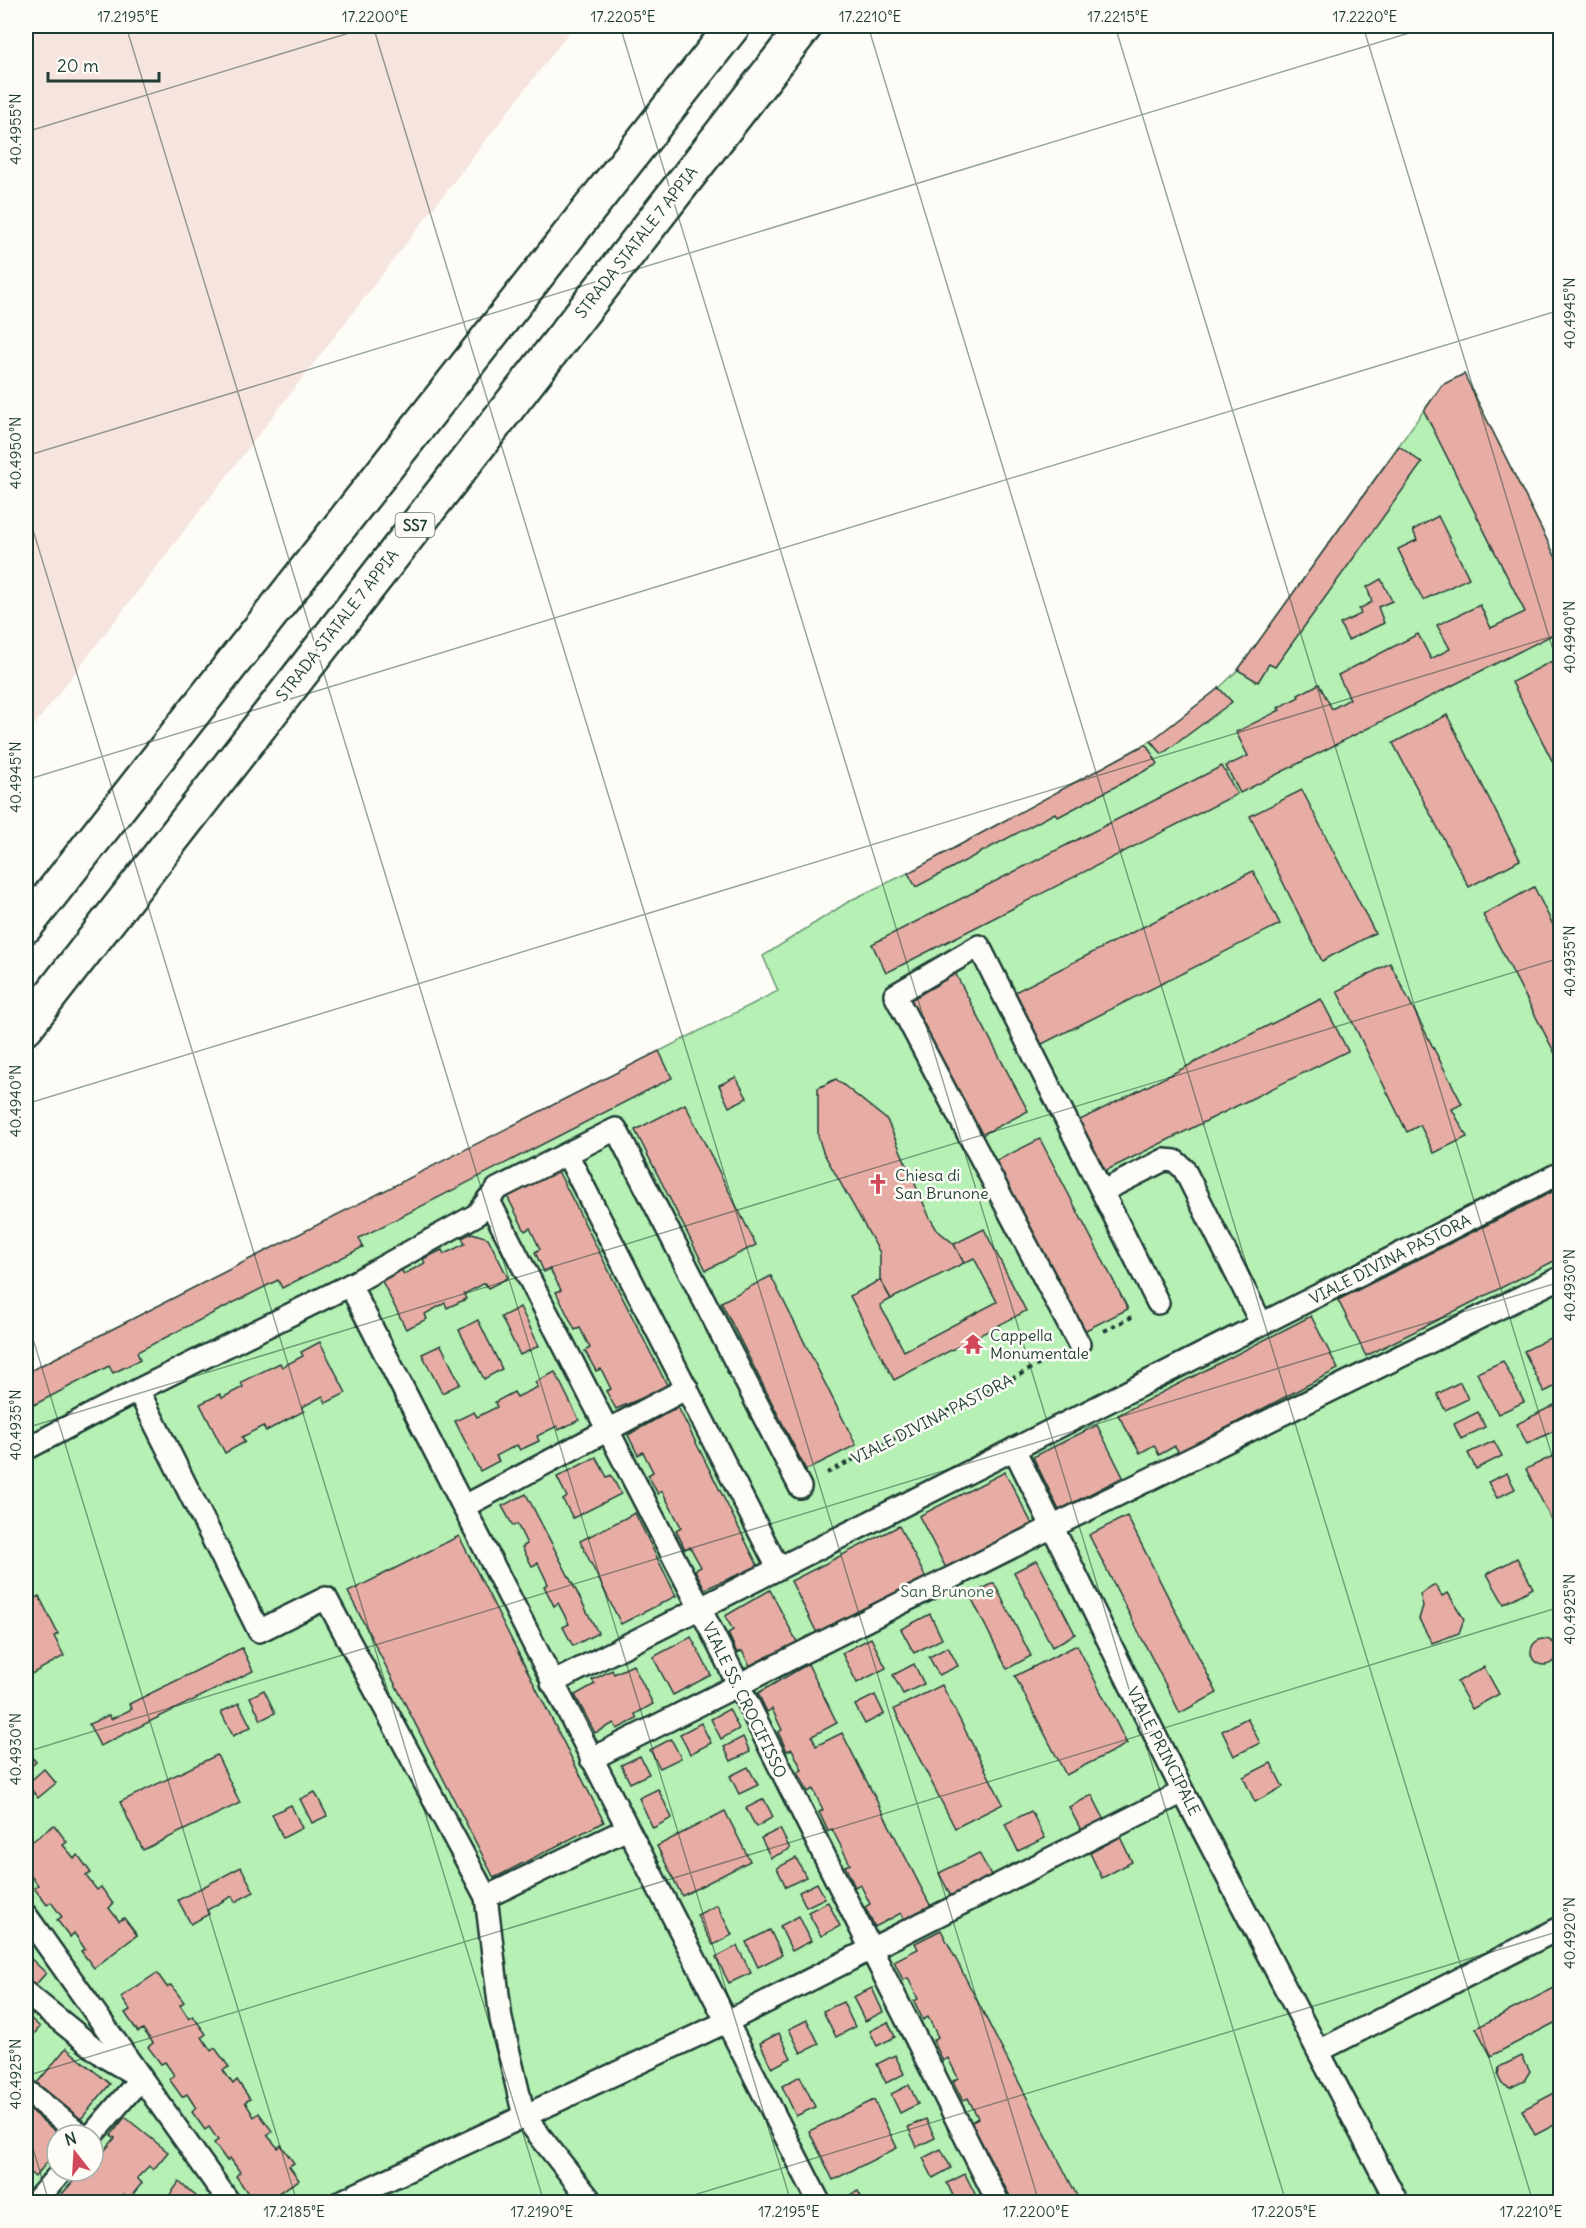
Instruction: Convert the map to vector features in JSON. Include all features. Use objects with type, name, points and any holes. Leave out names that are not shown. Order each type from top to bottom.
[{"type":"highway","points":[[26,926],[733,26]]},
{"type":"highway","name":"STRADA STATALE 7 APPIA","points":[[26,1027],[806,26]]},
{"type":"lane","points":[[1079,1344],[895,995],[979,946],[1158,1303]]},
{"type":"lane","points":[[26,1449],[138,1390],[350,1285],[476,1215],[497,1189],[616,1129],[800,1487]]},
{"type":"lane","points":[[567,1154],[778,1568]]},
{"type":"lane","points":[[1102,1191],[1164,1160],[1175,1161],[1184,1169],[1261,1323]]},
{"type":"lane","name":"VIALE DIVINA PASTORA","points":[[552,1683],[1560,1173]]},
{"type":"lane","name":"VIALE SS. CROCIFISSO","points":[[488,1199],[700,1608],[869,1950],[998,2202]]},
{"type":"lane","points":[[591,1759],[1052,1527],[1560,1278]]},
{"type":"lane","points":[[350,1285],[819,2202]]},
{"type":"lane","points":[[463,1507],[687,1388]]},
{"type":"lane","points":[[138,1390],[259,1631],[326,1598],[486,1898],[501,2019],[524,2116],[592,2202]]},
{"type":"lane","name":"VIALE PRINCIPALE","points":[[1014,1449],[1184,1792],[1397,2202]]},
{"type":"lane","points":[[340,2202],[726,2022],[1184,1792]]},
{"type":"lane","points":[[486,1898],[627,1829]]},
{"type":"lane","points":[[26,1915],[229,2202]]},
{"type":"lane","points":[[1319,2051],[1560,1928]]},
{"type":"lane","points":[[26,1993],[105,2056],[141,2078]]},
{"type":"lane","points":[[102,2123],[141,2078]]},
{"type":"lane","points":[[26,2090],[66,2123]]},
{"type":"lane","points":[[37,2196],[50,2183]]},
{"type":"path","name":"VIALE DIVINA PASTORA","points":[[800,1487],[1158,1303]]},
{"type":"shaded area","points":[[26,26],[574,26],[26,736]]},
{"type":"green space","name":"San Brunone","points":[[1464,374],[1560,566],[1560,2202],[26,2202],[26,1373],[778,991],[763,956],[851,900],[908,873],[1151,741],[1219,688],[1238,670],[1442,385]]},
{"type":"building","points":[[1464,374],[1560,566],[1560,631],[1240,793],[1226,766],[1248,756],[1236,732],[1280,710],[1278,708],[1319,684],[1332,709],[1350,699],[1338,675],[1418,634],[1431,659],[1450,649],[1437,625],[1480,605],[1491,628],[1525,612],[1424,411],[1442,385]]},
{"type":"building","points":[[1399,446],[1422,463],[1275,667],[1269,664],[1258,682],[1238,670]]},
{"type":"building","points":[[1438,516],[1469,578],[1423,600],[1398,549],[1417,540],[1413,530]]},
{"type":"building","points":[[1381,579],[1392,601],[1378,607],[1384,623],[1348,640],[1340,624],[1361,614],[1359,609],[1372,602],[1367,587]]},
{"type":"building","points":[[1560,657],[1560,776],[1512,682]]},
{"type":"building","points":[[1219,688],[1232,702],[1162,754],[1151,741]]},
{"type":"building","points":[[1447,715],[1520,860],[1469,887],[1393,743]]},
{"type":"building","points":[[1146,744],[1158,764],[1058,817],[1055,813],[916,887],[908,873]]},
{"type":"building","points":[[1222,766],[1237,794],[886,973],[872,944]]},
{"type":"building","points":[[1302,790],[1375,933],[1322,961],[1250,816]]},
{"type":"building","points":[[1253,871],[1280,924],[1038,1046],[1011,994]]},
{"type":"building","points":[[1534,887],[1560,939],[1560,1063],[1483,915]]},
{"type":"building","points":[[1390,963],[1462,1104],[1452,1109],[1467,1137],[1434,1153],[1420,1125],[1407,1132],[1337,991]]},
{"type":"building","points":[[952,967],[1028,1111],[974,1139],[898,996]]},
{"type":"building","points":[[1321,999],[1348,1051],[1103,1172],[1078,1121]]},
{"type":"building","points":[[659,1051],[672,1078],[359,1238],[363,1247],[282,1288],[278,1280],[137,1352],[140,1360],[113,1373],[109,1366],[26,1409],[26,1373]]},
{"type":"building","points":[[736,1077],[747,1098],[729,1107],[719,1085]]},
{"type":"building","name":"Chiesa di San Brunone","points":[[836,1079],[887,1120],[929,1216],[937,1230],[954,1244],[964,1263],[891,1299],[880,1280],[880,1253],[823,1152],[818,1136],[818,1088]]},
{"type":"building","points":[[685,1104],[756,1245],[706,1270],[635,1130]]},
{"type":"building","points":[[1040,1139],[1128,1309],[1078,1334],[990,1164]]},
{"type":"building","points":[[557,1169],[668,1387],[616,1409],[606,1391],[611,1389],[601,1369],[596,1371],[585,1351],[590,1348],[580,1328],[575,1330],[556,1292],[561,1290],[550,1269],[544,1272],[535,1252],[540,1249],[530,1228],[525,1231],[506,1194]]},
{"type":"building","points":[[1560,1188],[1560,1258],[1366,1356],[1338,1300]]},
{"type":"building","points":[[984,1229],[1026,1311],[894,1380],[850,1296],[880,1280],[891,1299],[880,1305],[904,1351],[997,1302],[974,1258],[964,1263],[954,1244]]},
{"type":"building","points":[[472,1233],[488,1238],[508,1278],[488,1288],[485,1283],[464,1294],[466,1299],[447,1308],[445,1303],[425,1314],[427,1319],[406,1329],[381,1279],[401,1269],[404,1274],[425,1263],[423,1259],[442,1250],[444,1254],[465,1244],[462,1238]]},
{"type":"building","points":[[771,1276],[856,1445],[806,1470],[721,1302]]},
{"type":"building","points":[[520,1307],[539,1346],[520,1355],[501,1317]]},
{"type":"building","points":[[1311,1316],[1338,1369],[1179,1453],[1175,1446],[1159,1455],[1154,1445],[1140,1453],[1118,1415]]},
{"type":"building","points":[[478,1320],[502,1369],[484,1379],[459,1330]]},
{"type":"building","points":[[1550,1338],[1560,1360],[1560,1384],[1544,1392],[1524,1351]]},
{"type":"building","points":[[320,1342],[346,1393],[326,1403],[323,1396],[302,1407],[304,1411],[266,1431],[263,1426],[242,1437],[245,1442],[225,1453],[200,1404],[220,1394],[222,1398],[243,1387],[241,1382],[280,1363],[282,1367],[303,1356],[301,1352]]},
{"type":"building","points":[[441,1345],[460,1384],[442,1393],[422,1354]]},
{"type":"building","points":[[1503,1361],[1524,1402],[1498,1414],[1477,1373]]},
{"type":"building","points":[[555,1372],[579,1420],[559,1430],[557,1426],[537,1436],[539,1441],[520,1450],[517,1445],[496,1456],[499,1461],[480,1471],[455,1421],[474,1412],[477,1417],[497,1407],[495,1402],[514,1392],[517,1397],[538,1387],[535,1382]]},
{"type":"building","points":[[1460,1382],[1468,1399],[1445,1410],[1437,1394]]},
{"type":"building","points":[[1560,1402],[1560,1428],[1527,1444],[1517,1424]]},
{"type":"building","points":[[678,1407],[758,1566],[705,1589],[695,1570],[701,1567],[690,1547],[685,1549],[676,1530],[681,1527],[662,1491],[658,1494],[648,1475],[653,1472],[643,1452],[638,1455],[628,1435]]},
{"type":"building","points":[[1478,1412],[1485,1427],[1461,1439],[1454,1424]]},
{"type":"building","points":[[1097,1425],[1123,1477],[1059,1510],[1033,1457]]},
{"type":"building","points":[[1494,1441],[1502,1456],[1476,1469],[1468,1453]]},
{"type":"building","points":[[1553,1456],[1560,1472],[1560,1527],[1556,1529],[1526,1469]]},
{"type":"building","points":[[596,1457],[607,1477],[611,1475],[621,1494],[573,1518],[563,1500],[567,1497],[557,1477]]},
{"type":"building","points":[[1005,1472],[1032,1524],[946,1568],[919,1516]]},
{"type":"building","points":[[1507,1473],[1515,1489],[1497,1498],[1488,1482]]},
{"type":"building","points":[[526,1494],[598,1633],[573,1646],[563,1627],[569,1624],[558,1603],[554,1606],[544,1586],[548,1584],[538,1563],[532,1566],[522,1547],[527,1544],[517,1524],[513,1526],[502,1506]]},
{"type":"building","points":[[635,1513],[676,1596],[621,1624],[580,1541]]},
{"type":"building","points":[[1127,1516],[1217,1693],[1180,1713],[1089,1535]]},
{"type":"building","points":[[899,1526],[926,1578],[817,1633],[791,1581]]},
{"type":"building","points":[[459,1536],[604,1822],[494,1878],[348,1592]]},
{"type":"building","points":[[1517,1558],[1533,1588],[1504,1604],[1487,1574]]},
{"type":"building","points":[[1037,1560],[1075,1634],[1052,1647],[1014,1572]]},
{"type":"building","points":[[26,1581],[35,1598],[39,1596],[58,1634],[54,1636],[64,1656],[26,1677]]},
{"type":"building","points":[[994,1583],[1031,1656],[1007,1669],[970,1595]]},
{"type":"building","points":[[1435,1585],[1442,1596],[1448,1593],[1464,1619],[1459,1633],[1432,1643],[1419,1619],[1423,1606],[1420,1594]]},
{"type":"building","points":[[770,1590],[798,1644],[750,1666],[742,1651],[737,1653],[728,1633],[733,1630],[725,1616]]},
{"type":"building","points":[[930,1614],[942,1639],[914,1653],[901,1629]]},
{"type":"building","points":[[691,1637],[711,1675],[673,1695],[653,1657]]},
{"type":"building","points":[[871,1638],[886,1668],[857,1683],[842,1653]]},
{"type":"building","points":[[1544,1639],[1553,1643],[1557,1652],[1553,1661],[1544,1665],[1535,1661],[1531,1652],[1535,1643]]},
{"type":"building","points":[[1077,1645],[1127,1744],[1066,1775],[1015,1676]]},
{"type":"building","points":[[948,1647],[958,1666],[939,1675],[929,1657]]},
{"type":"building","points":[[242,1648],[253,1671],[100,1746],[89,1724],[109,1715],[111,1719],[132,1709],[129,1704]]},
{"type":"building","points":[[808,1664],[837,1723],[812,1736],[816,1746],[842,1733],[932,1909],[906,1923],[901,1913],[875,1927],[865,1907],[870,1904],[860,1884],[855,1887],[845,1866],[850,1864],[832,1829],[828,1831],[819,1812],[823,1810],[813,1789],[808,1792],[798,1772],[802,1770],[792,1749],[787,1751],[778,1732],[782,1730],[772,1709],[767,1712],[758,1693]]},
{"type":"building","points":[[914,1664],[924,1684],[903,1694],[893,1675]]},
{"type":"building","points":[[633,1665],[653,1704],[635,1714],[637,1719],[617,1729],[614,1723],[595,1733],[575,1695],[595,1684],[592,1680],[612,1670],[614,1674]]},
{"type":"building","points":[[1484,1667],[1499,1694],[1472,1709],[1457,1682]]},
{"type":"building","points":[[942,1685],[1003,1804],[955,1828],[894,1709]]},
{"type":"building","points":[[264,1690],[275,1713],[261,1720],[250,1697]]},
{"type":"building","points":[[875,1695],[884,1714],[865,1724],[855,1705]]},
{"type":"building","points":[[239,1703],[251,1727],[233,1736],[221,1712]]},
{"type":"building","points":[[729,1709],[739,1729],[721,1739],[711,1719]]},
{"type":"building","points":[[1247,1718],[1260,1743],[1234,1756],[1222,1731]]},
{"type":"building","points":[[701,1723],[711,1743],[690,1754],[680,1734]]},
{"type":"building","points":[[743,1737],[750,1752],[731,1761],[724,1747]]},
{"type":"building","points":[[671,1739],[681,1758],[660,1768],[650,1750]]},
{"type":"building","points":[[26,1750],[36,1762],[26,1771]]},
{"type":"building","points":[[217,1755],[240,1803],[143,1850],[120,1802]]},
{"type":"building","points":[[640,1756],[649,1774],[630,1783],[621,1765]]},
{"type":"building","points":[[1271,1763],[1283,1787],[1255,1802],[1243,1777]]},
{"type":"building","points":[[748,1767],[758,1785],[739,1794],[730,1776]]},
{"type":"building","points":[[44,1769],[56,1783],[38,1798],[27,1784]]},
{"type":"building","points":[[658,1789],[672,1818],[653,1828],[639,1798]]},
{"type":"building","points":[[315,1792],[327,1816],[312,1823],[300,1799]]},
{"type":"building","points":[[1092,1795],[1104,1819],[1081,1830],[1069,1807]]},
{"type":"building","points":[[764,1799],[773,1817],[756,1827],[746,1808]]},
{"type":"building","points":[[291,1805],[302,1828],[283,1838],[272,1814]]},
{"type":"building","points":[[725,1811],[750,1861],[682,1896],[657,1846]]},
{"type":"building","points":[[1031,1811],[1045,1838],[1018,1851],[1005,1824]]},
{"type":"building","points":[[54,1825],[67,1842],[63,1845],[74,1858],[78,1855],[91,1873],[86,1876],[97,1890],[101,1887],[113,1904],[109,1908],[119,1921],[124,1918],[137,1935],[94,1968],[81,1951],[85,1949],[74,1933],[70,1937],[57,1920],[62,1917],[51,1902],[47,1905],[34,1888],[38,1885],[28,1872],[26,1873],[26,1846]]},
{"type":"building","points":[[780,1829],[790,1849],[771,1858],[761,1838]]},
{"type":"building","points":[[1120,1837],[1132,1862],[1102,1878],[1090,1853]]},
{"type":"building","points":[[979,1853],[992,1877],[952,1898],[939,1873]]},
{"type":"building","points":[[796,1858],[806,1877],[786,1887],[777,1868]]},
{"type":"building","points":[[241,1867],[254,1892],[235,1902],[232,1896],[207,1910],[209,1914],[191,1924],[178,1900]]},
{"type":"building","points":[[817,1883],[825,1898],[806,1907],[799,1892]]},
{"type":"building","points":[[828,1902],[840,1926],[821,1936],[808,1912]]},
{"type":"building","points":[[717,1905],[732,1935],[713,1945],[697,1915]]},
{"type":"building","points":[[799,1916],[811,1941],[792,1951],[780,1926]]},
{"type":"building","points":[[770,1930],[782,1955],[758,1967],[746,1942]]},
{"type":"building","points":[[941,1930],[1080,2202],[1013,2202],[971,2122],[978,2118],[968,2098],[963,2101],[953,2081],[958,2078],[948,2058],[943,2061],[933,2040],[938,2037],[928,2017],[923,2020],[914,2001],[918,1999],[908,1978],[903,1980],[894,1961],[918,1949],[915,1943]]},
{"type":"building","points":[[737,1946],[751,1973],[729,1983],[716,1957]]},
{"type":"building","points":[[26,1954],[46,1973],[32,1989],[26,1983]]},
{"type":"building","points":[[157,1973],[167,1987],[171,1985],[184,2002],[180,2005],[189,2019],[193,2016],[206,2034],[202,2037],[211,2051],[215,2048],[229,2067],[223,2070],[233,2084],[237,2080],[250,2099],[245,2102],[254,2117],[259,2113],[272,2131],[267,2135],[278,2148],[281,2145],[294,2163],[289,2166],[299,2180],[264,2202],[253,2192],[249,2195],[236,2176],[240,2172],[230,2158],[227,2161],[214,2143],[218,2140],[209,2127],[205,2130],[192,2112],[196,2108],[187,2094],[182,2097],[169,2079],[174,2075],[165,2062],[161,2064],[148,2047],[153,2043],[143,2029],[138,2032],[125,2013],[130,2010],[121,1997]]},
{"type":"building","points":[[1560,1985],[1560,2020],[1491,2056],[1476,2028]]},
{"type":"building","points":[[872,1988],[883,2012],[865,2021],[853,1997]]},
{"type":"building","points":[[843,2002],[855,2027],[836,2037],[823,2011]]},
{"type":"building","points":[[26,2014],[40,2027],[26,2044]]},
{"type":"building","points":[[807,2020],[819,2044],[801,2053],[789,2029]]},
{"type":"building","points":[[888,2022],[895,2037],[877,2046],[870,2031]]},
{"type":"building","points":[[779,2033],[791,2058],[772,2068],[760,2043]]},
{"type":"building","points":[[66,2048],[110,2084],[81,2119],[37,2083]]},
{"type":"building","points":[[895,2055],[904,2074],[886,2083],[877,2064]]},
{"type":"building","points":[[1522,2056],[1530,2071],[1524,2081],[1510,2088],[1502,2084],[1498,2076],[1499,2067]]},
{"type":"building","points":[[800,2076],[815,2107],[796,2116],[782,2086]]},
{"type":"building","points":[[909,2085],[918,2104],[900,2113],[891,2094]]},
{"type":"building","points":[[1560,2090],[1560,2122],[1535,2135],[1522,2110]]},
{"type":"building","points":[[874,2100],[897,2148],[833,2180],[809,2131]]},
{"type":"building","points":[[26,2107],[45,2123],[45,2165],[35,2177],[26,2169]]},
{"type":"building","points":[[125,2117],[168,2152],[153,2170],[149,2166],[137,2178],[142,2183],[129,2199],[124,2195],[118,2202],[72,2202],[62,2194],[72,2183],[105,2183],[105,2150],[115,2138],[111,2135]]},
{"type":"building","points":[[926,2119],[935,2138],[917,2147],[908,2127]]},
{"type":"building","points":[[941,2149],[951,2168],[933,2178],[923,2158]]},
{"type":"building","points":[[965,2174],[979,2202],[956,2202],[947,2183]]},
{"type":"building","points":[[179,2182],[203,2202],[169,2202],[167,2199]]},
{"type":"building","points":[[858,2191],[864,2202],[841,2202],[840,2200]]},
{"type":"building","points":[[1560,2191],[1560,2202],[1538,2202]]},
{"type":"place","name":"Chiesa di San Brunone","points":[[878,1184]]},
{"type":"place","name":"Cappella Monumentale","points":[[973,1344]]}]
